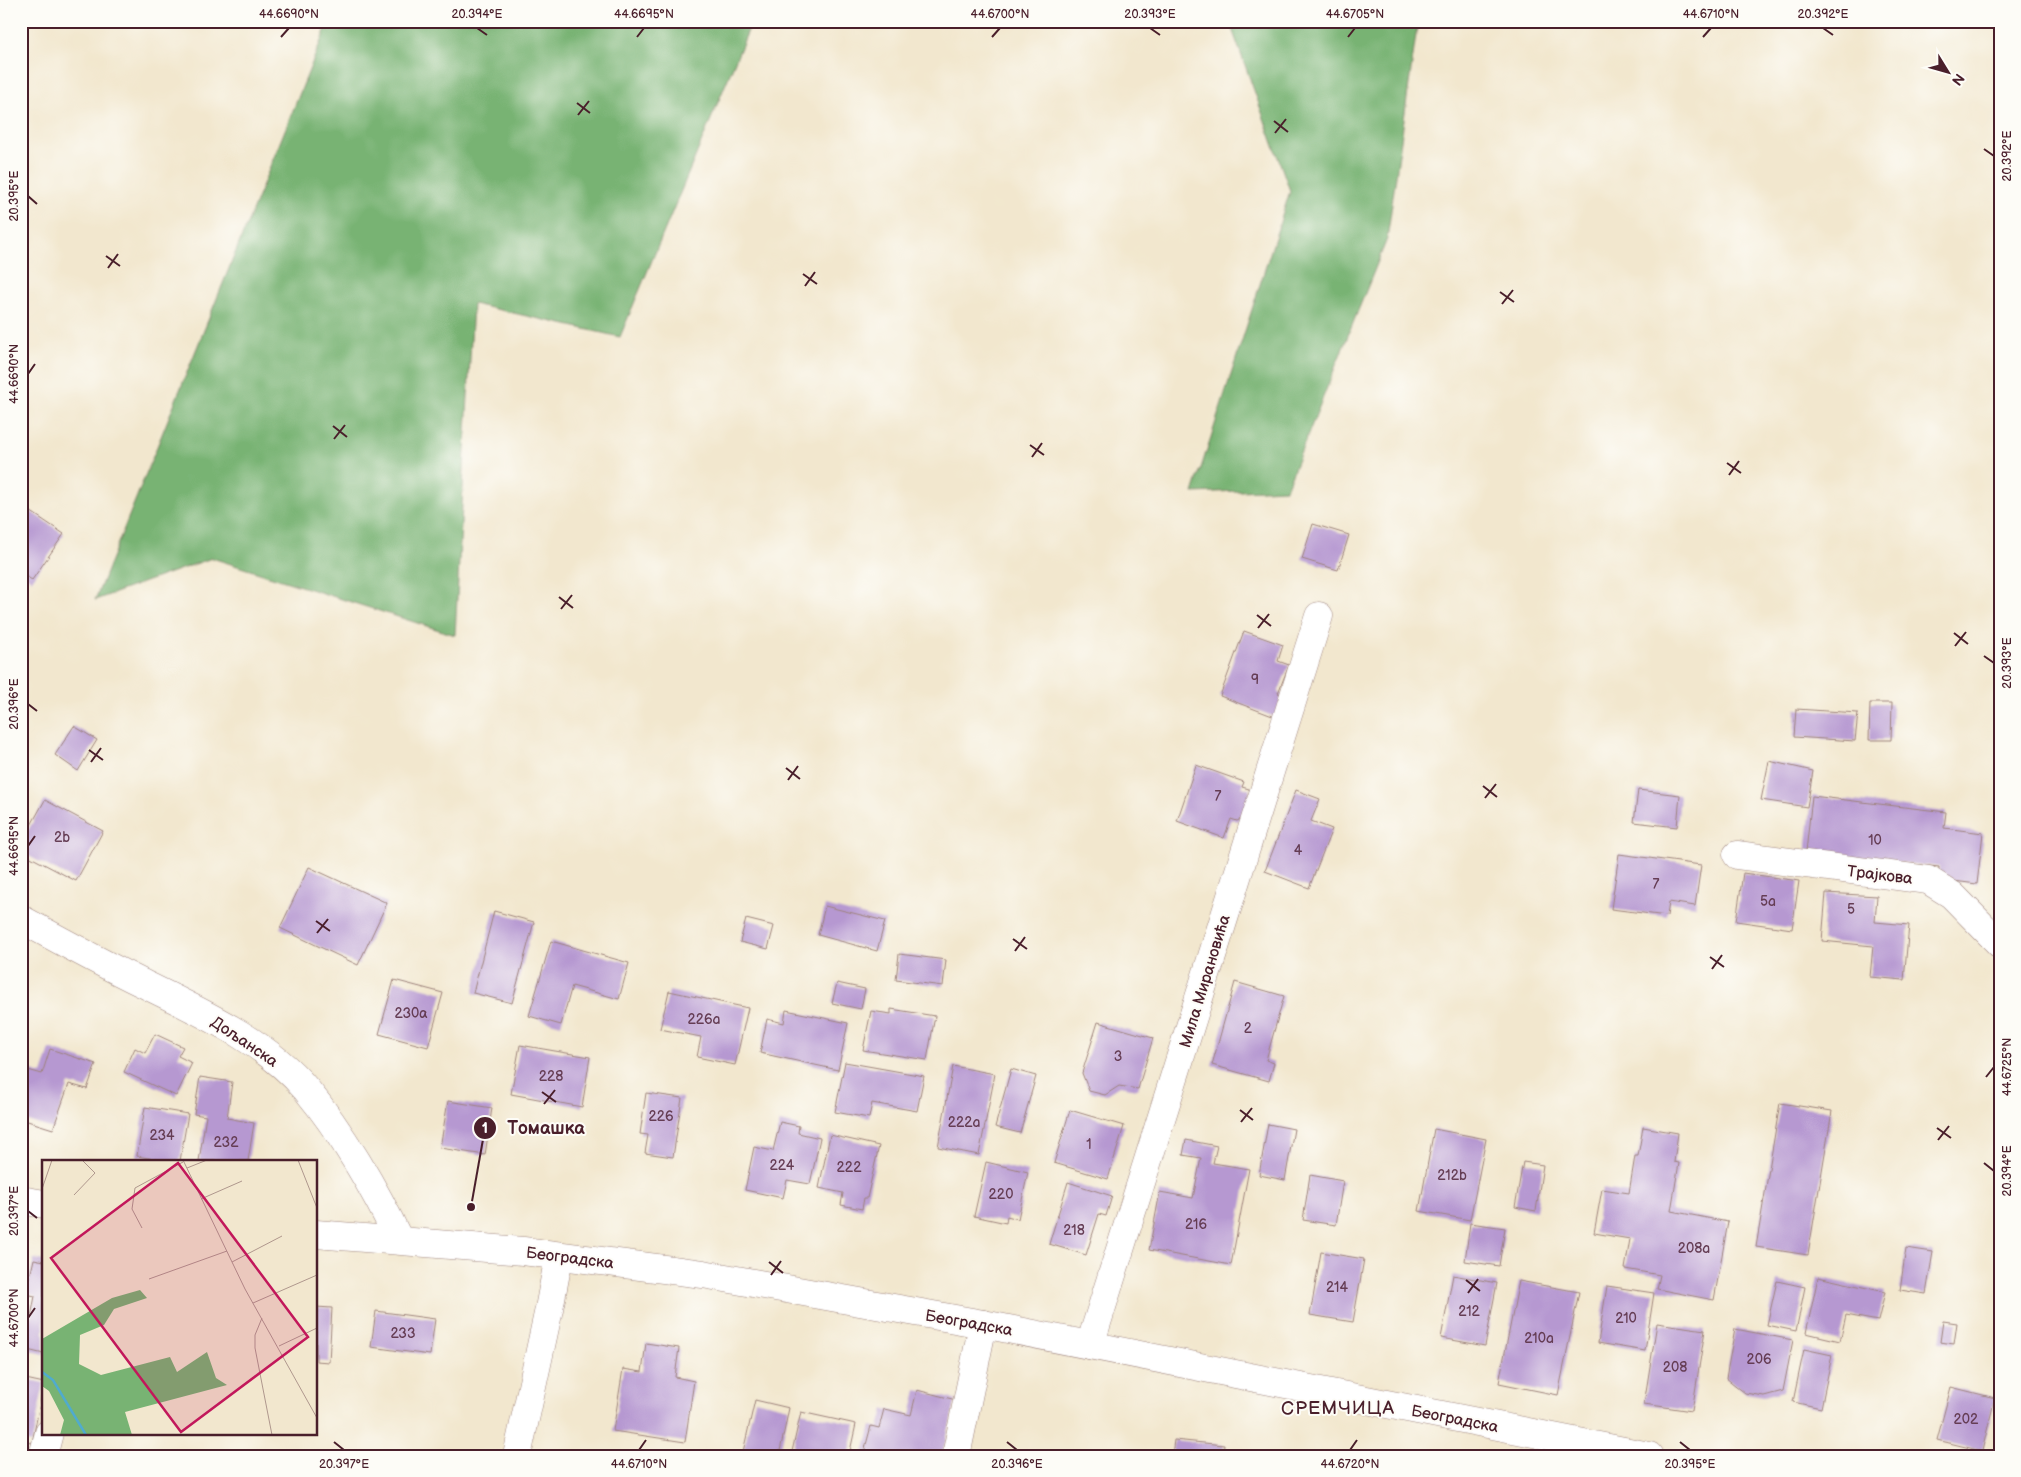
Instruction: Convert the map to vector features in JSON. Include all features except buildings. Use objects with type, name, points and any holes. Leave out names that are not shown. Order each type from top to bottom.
[{"type":"street","name":"Мила Мирановића","points":[[1090,1345],[1319,616]]},
{"type":"street","name":"Трајкова","points":[[1737,855],[1928,880],[1952,895],[2000,944]]},
{"type":"street","name":"Дољанска","points":[[21,919],[212,1018],[272,1057],[306,1088],[335,1129],[380,1201],[398,1240]]},
{"type":"street","points":[[21,1200],[42,1204]]},
{"type":"street","name":"Београдска","points":[[318,1234],[559,1256],[702,1274],[983,1324],[1616,1452],[1649,1456]]},
{"type":"street","points":[[517,1456],[559,1256]]},
{"type":"street","points":[[956,1456],[983,1324]]},
{"type":"street","points":[[43,1456],[49,1434]]},
{"type":"green space","points":[[329,21],[752,21],[620,337],[473,304],[455,635],[212,558],[95,600]]},
{"type":"green space","points":[[1232,21],[1418,21],[1387,239],[1286,489],[1193,493],[1290,191],[1231,26]]},
{"type":"place","name":"Томашка","points":[[471,1207]]},
{"type":"district","name":"СРЕМЧИЦА","points":[[1338,1407]]}]
